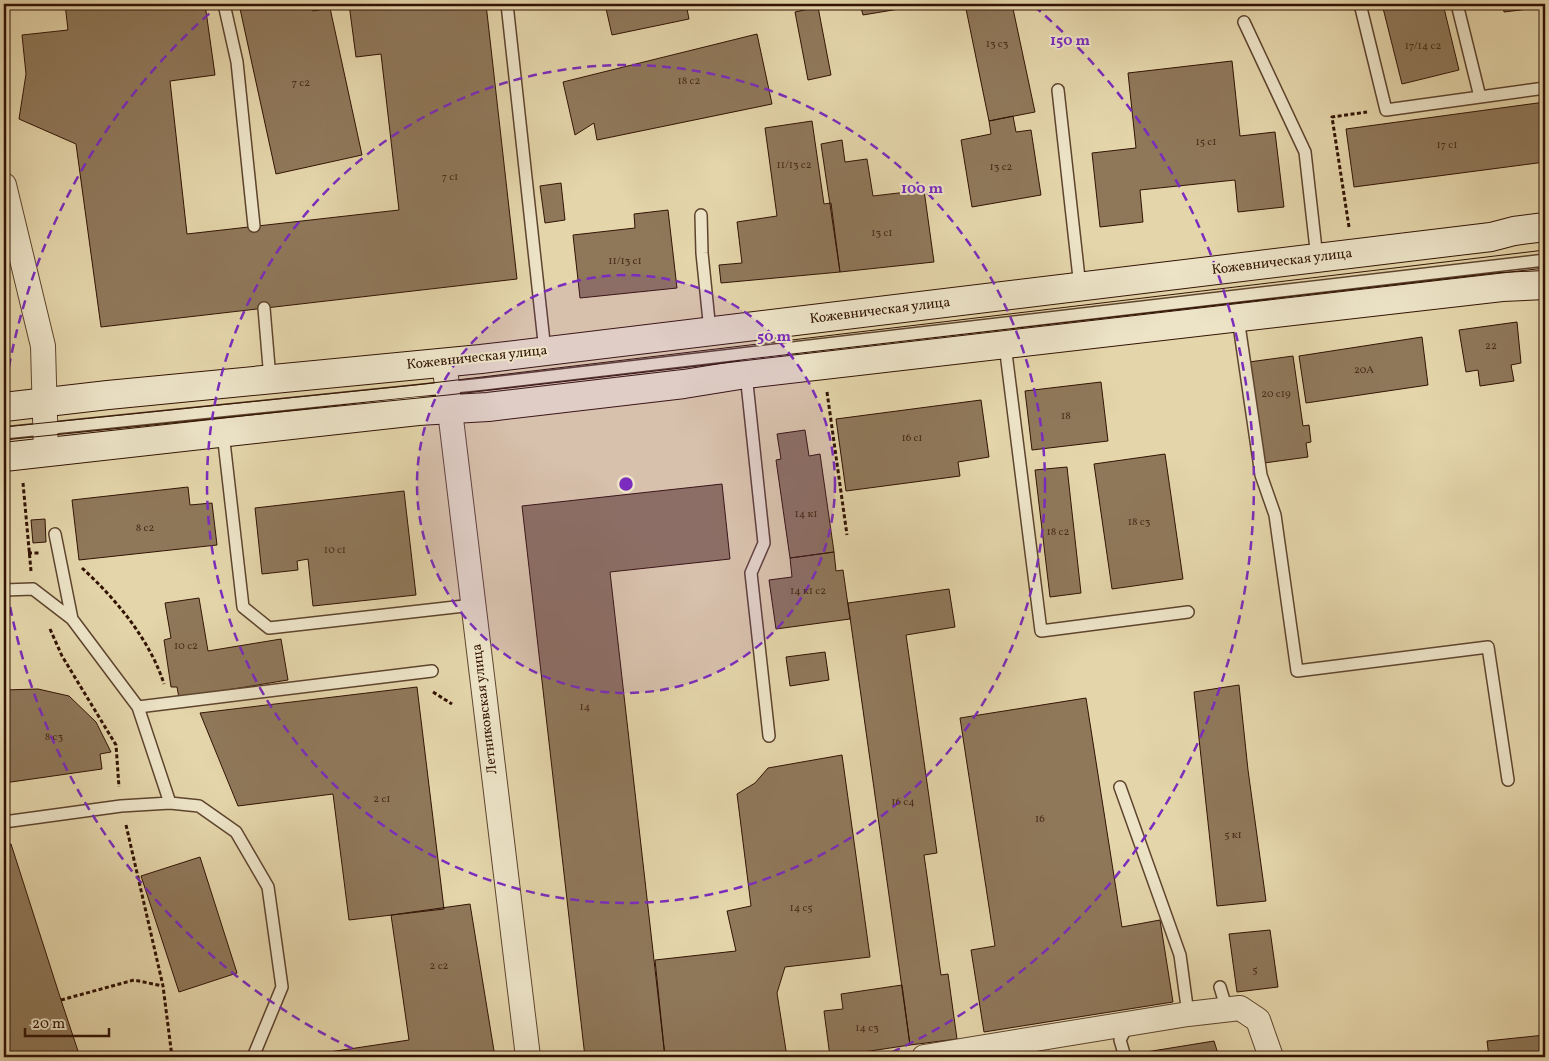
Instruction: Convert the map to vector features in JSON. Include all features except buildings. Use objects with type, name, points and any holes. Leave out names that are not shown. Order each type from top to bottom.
[{"type":"main road","name":"Кожевническая улица","points":[[4,407],[270,378],[546,351],[1491,237],[1514,231],[1545,227]]},
{"type":"main road","points":[[13,465],[46,442],[223,433],[449,398],[488,408],[684,384],[746,374],[1502,287],[1545,285]]},
{"type":"street","points":[[4,185],[11,244],[43,346],[46,442]]},
{"type":"street","name":"Летниковская улица","points":[[444,361],[528,1057]]},
{"type":"street","points":[[924,1057],[958,1055],[1188,1014],[1240,1008],[1258,1020],[1270,1057]]},
{"type":"lane","points":[[224,4],[237,62],[254,226]]},
{"type":"lane","points":[[507,4],[546,351]]},
{"type":"lane","points":[[1360,4],[1386,110],[1545,88]]},
{"type":"lane","points":[[1457,4],[1480,97]]},
{"type":"lane","points":[[1244,22],[1305,152],[1316,258]]},
{"type":"lane","points":[[1058,90],[1080,287]]},
{"type":"lane","points":[[701,215],[702,254],[710,331]]},
{"type":"lane","points":[[4,434],[46,442],[449,398],[1545,260]]},
{"type":"lane","points":[[264,308],[270,378]]},
{"type":"lane","points":[[1238,318],[1261,476],[1275,516],[1298,671],[1488,647],[1508,780]]},
{"type":"lane","points":[[1005,344],[1041,631],[1188,612]]},
{"type":"lane","points":[[746,374],[764,544],[751,573],[769,736]]},
{"type":"lane","points":[[223,433],[243,607],[269,628],[473,605]]},
{"type":"lane","points":[[55,534],[72,619]]},
{"type":"lane","points":[[4,590],[33,589],[72,619],[138,707],[170,803]]},
{"type":"lane","points":[[138,707],[432,671]]},
{"type":"lane","points":[[1120,787],[1180,955],[1188,1014]]},
{"type":"lane","points":[[4,822],[121,806],[170,803],[199,806],[236,832],[268,887],[282,987],[253,1057]]},
{"type":"lane","points":[[1220,987],[1227,1010]]},
{"type":"lane","points":[[1125,1057],[1120,1040],[1128,1025]]},
{"type":"path","points":[[1350,233],[1332,117],[1386,110]]},
{"type":"path","points":[[826,385],[847,534]]},
{"type":"path","points":[[13,465],[28,553],[59,554],[80,567],[105,589],[148,649],[159,668],[169,703]]},
{"type":"path","points":[[61,1000],[134,980],[163,986]]},
{"type":"tram line","points":[[4,427],[415,385],[1545,250]]},
{"type":"tram line","points":[[4,440],[448,395],[1545,268]]}]
